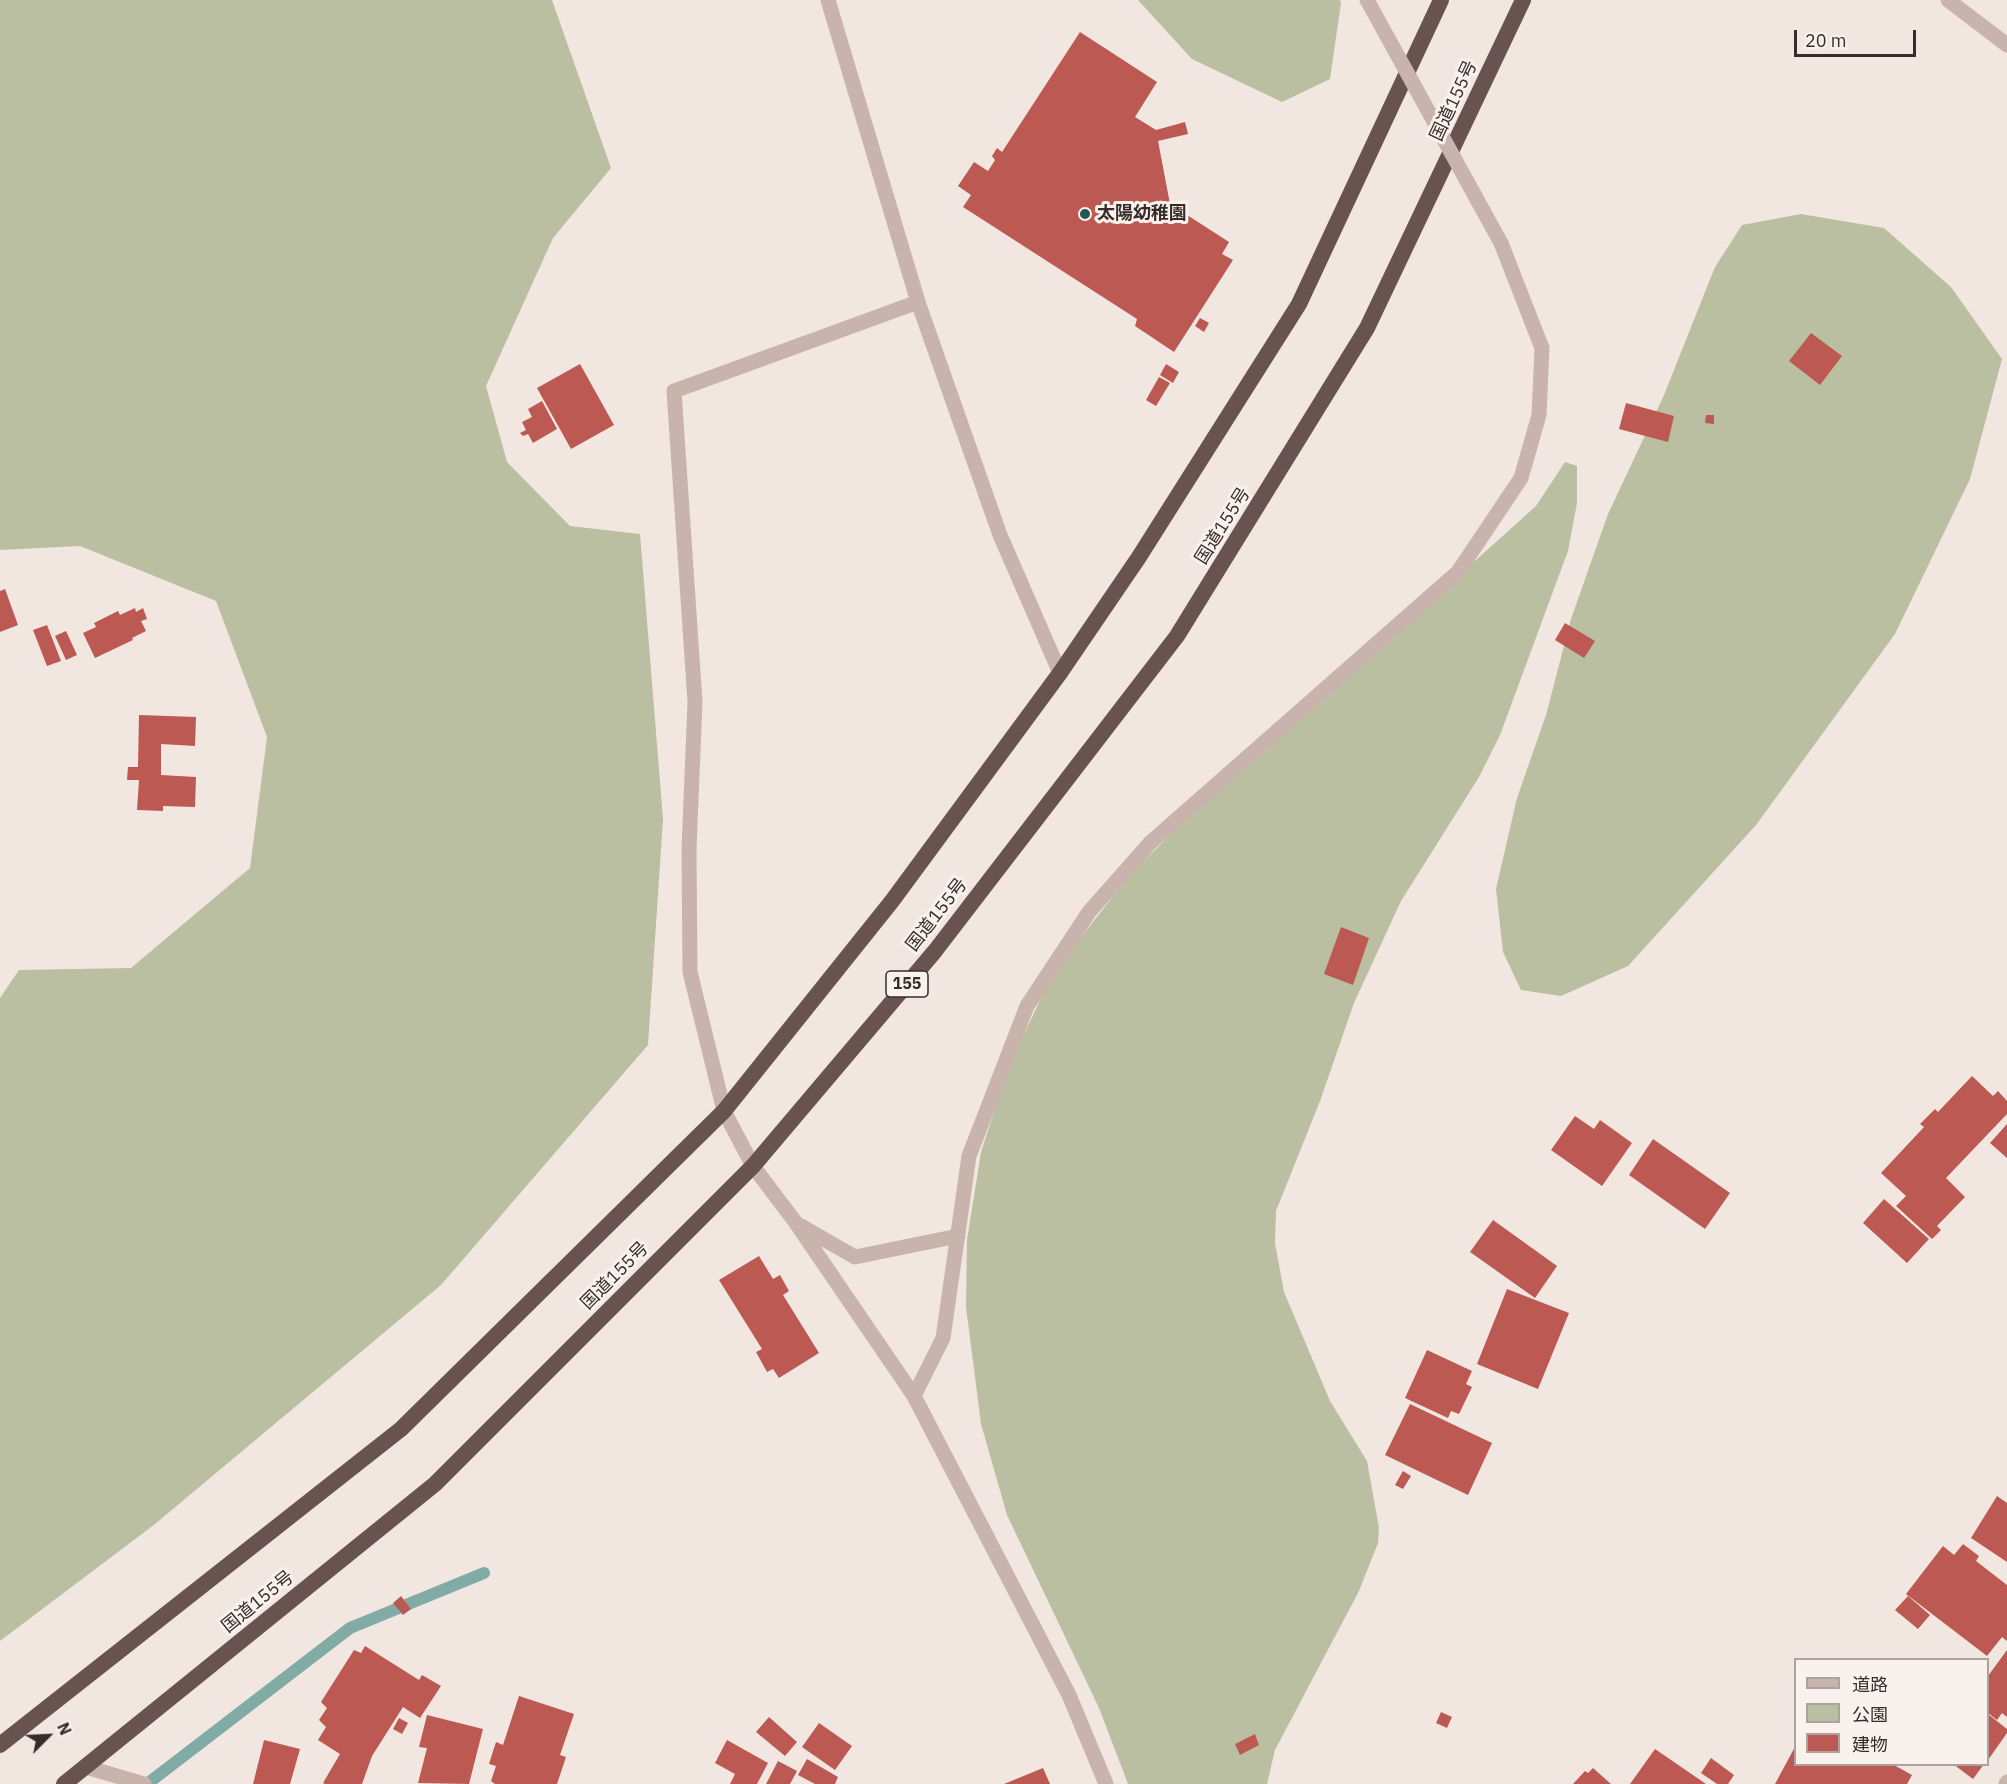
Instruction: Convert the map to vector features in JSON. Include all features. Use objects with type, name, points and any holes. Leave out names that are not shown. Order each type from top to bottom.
[{"type":"highway","points":[[0,1745],[401,1429],[723,1111],[892,901],[1060,673],[1139,556],[1299,303],[1441,0]]},
{"type":"highway","name":"国道155号","points":[[64,1784],[435,1484],[753,1166],[934,951],[1177,636],[1367,328],[1523,0]]},
{"type":"street","points":[[828,0],[918,302],[1000,535],[1060,673]]},
{"type":"street","points":[[914,1396],[944,1338],[969,1156],[1027,1006],[1089,912],[1150,843],[1458,572],[1521,478],[1539,416],[1542,348],[1501,243],[1367,0]]},
{"type":"street","points":[[1948,0],[2007,45]]},
{"type":"street","points":[[918,302],[674,391],[695,702],[690,849],[690,972],[723,1111],[753,1166],[796,1223],[914,1396],[1069,1695],[1106,1784]]},
{"type":"street","points":[[796,1223],[855,1257],[958,1236]]},
{"type":"street","points":[[86,1767],[144,1784]]},
{"type":"green space","points":[[0,0],[552,0],[611,168],[553,238],[486,386],[507,462],[570,526],[640,534],[663,819],[648,1045],[441,1285],[155,1524],[0,1641],[0,998],[19,970],[131,968],[250,868],[267,737],[216,601],[80,546],[0,550]]},
{"type":"green space","points":[[1138,0],[1340,0],[1330,79],[1282,102],[1192,59]]},
{"type":"green space","points":[[1801,214],[1884,228],[1951,287],[2002,359],[1970,479],[1895,634],[1756,825],[1628,966],[1561,996],[1521,990],[1503,952],[1496,889],[1517,798],[1546,715],[1571,619],[1608,514],[1664,395],[1715,267],[1742,225]]},
{"type":"green space","points":[[1565,462],[1577,466],[1577,503],[1568,551],[1500,735],[1479,777],[1401,901],[1354,1003],[1320,1101],[1276,1211],[1275,1243],[1284,1292],[1330,1401],[1367,1461],[1379,1528],[1378,1543],[1359,1591],[1275,1750],[1267,1784],[1128,1784],[1099,1708],[1007,1515],[981,1424],[966,1307],[967,1240],[981,1152],[1009,1066],[1042,996],[1077,942],[1130,875],[1168,837],[1536,506]]},
{"type":"building","points":[[1080,32],[1157,82],[1135,117],[1156,130],[1185,122],[1188,134],[1158,141],[1170,204],[1229,242],[1222,254],[1233,260],[1174,352],[1135,326],[1137,319],[963,207],[971,195],[958,186],[974,162],[988,171],[995,160],[992,156],[997,148],[1002,152]]},
{"type":"building","points":[[1200,318],[1209,323],[1204,332],[1195,326]]},
{"type":"building","points":[[1811,333],[1842,356],[1820,385],[1789,361]]},
{"type":"building","points":[[580,364],[614,425],[571,449],[537,388]]},
{"type":"building","points":[[1166,364],[1179,372],[1173,383],[1160,375]]},
{"type":"building","points":[[1159,377],[1170,383],[1156,406],[1146,400]]},
{"type":"building","points":[[542,401],[557,429],[533,443],[528,434],[523,436],[520,433],[526,430],[522,422],[532,417],[528,409]]},
{"type":"building","points":[[1626,403],[1674,416],[1668,442],[1619,429]]},
{"type":"building","points":[[1706,415],[1714,415],[1714,424],[1705,423]]},
{"type":"building","points":[[5,589],[18,625],[0,632],[0,591]]},
{"type":"building","points":[[135,608],[136,612],[143,608],[147,619],[141,621],[146,631],[132,638],[133,640],[95,658],[83,633],[96,627],[94,623],[118,611],[120,615]]},
{"type":"building","points":[[1565,623],[1595,641],[1584,658],[1555,640]]},
{"type":"building","points":[[47,625],[61,661],[47,666],[33,630]]},
{"type":"building","points":[[66,631],[77,655],[66,660],[55,636]]},
{"type":"building","points":[[139,715],[196,717],[195,746],[161,744],[161,775],[196,777],[195,807],[163,806],[163,811],[137,810],[139,780],[127,780],[128,767],[138,767]]},
{"type":"building","points":[[1341,927],[1369,938],[1353,985],[1324,974]]},
{"type":"building","points":[[1972,1076],[1993,1096],[1998,1091],[2007,1101],[2007,1114],[1946,1178],[1965,1197],[1937,1226],[1941,1230],[1932,1239],[1896,1206],[1906,1196],[1881,1173],[1924,1127],[1920,1124],[1935,1109],[1938,1112]]},
{"type":"building","points":[[1575,1116],[1594,1129],[1600,1120],[1632,1143],[1602,1186],[1551,1150]]},
{"type":"building","points":[[2007,1124],[2007,1158],[1990,1143]]},
{"type":"building","points":[[1653,1139],[1730,1193],[1705,1229],[1629,1175]]},
{"type":"building","points":[[1884,1199],[1929,1239],[1907,1263],[1863,1223]]},
{"type":"building","points":[[1493,1220],[1557,1266],[1535,1298],[1470,1252]]},
{"type":"building","points":[[759,1256],[773,1279],[780,1275],[789,1291],[783,1295],[819,1353],[779,1378],[773,1369],[767,1372],[756,1352],[762,1349],[719,1280]]},
{"type":"building","points":[[1507,1289],[1569,1313],[1538,1389],[1477,1364]]},
{"type":"building","points":[[1427,1350],[1472,1371],[1466,1384],[1472,1387],[1459,1414],[1451,1411],[1448,1418],[1405,1398]]},
{"type":"building","points":[[1410,1404],[1492,1443],[1468,1495],[1385,1455]]},
{"type":"building","points":[[1403,1471],[1411,1476],[1403,1489],[1395,1485]]},
{"type":"building","points":[[1997,1496],[2007,1503],[2007,1562],[1971,1538]]},
{"type":"building","points":[[1963,1544],[1979,1556],[1976,1561],[2007,1585],[2007,1641],[2002,1637],[1987,1656],[1906,1594],[1943,1546],[1954,1555]]},
{"type":"building","points":[[401,1596],[411,1609],[403,1615],[393,1603]]},
{"type":"building","points":[[1908,1596],[1930,1615],[1918,1629],[1895,1610]]},
{"type":"building","points":[[365,1646],[419,1680],[422,1675],[441,1686],[420,1718],[403,1707],[372,1756],[362,1784],[325,1784],[323,1783],[340,1754],[318,1740],[326,1727],[319,1720],[327,1708],[321,1702],[354,1650],[361,1653]]},
{"type":"building","points":[[2007,1650],[2007,1717],[2002,1713],[1997,1720],[1989,1714],[1989,1675]]},
{"type":"building","points":[[519,1696],[574,1714],[560,1755],[566,1757],[557,1784],[495,1784],[491,1781],[496,1766],[489,1764],[496,1742],[503,1745]]},
{"type":"building","points":[[1441,1712],[1452,1717],[1447,1728],[1436,1723]]},
{"type":"building","points":[[427,1715],[483,1729],[469,1784],[418,1783],[427,1748],[419,1747]]},
{"type":"building","points":[[1989,1715],[2007,1729],[2007,1733],[1989,1759]]},
{"type":"building","points":[[769,1717],[797,1742],[785,1756],[756,1732]]},
{"type":"building","points":[[399,1718],[408,1723],[402,1734],[393,1729]]},
{"type":"building","points":[[819,1723],[852,1746],[835,1770],[802,1747]]},
{"type":"building","points":[[1255,1734],[1259,1745],[1240,1755],[1235,1744]]},
{"type":"building","points":[[264,1740],[300,1749],[290,1784],[253,1784]]},
{"type":"building","points":[[727,1740],[768,1763],[757,1784],[730,1784],[735,1774],[715,1763]]},
{"type":"building","points":[[1655,1749],[1706,1784],[1630,1784]]},
{"type":"building","points":[[1794,1749],[1794,1766],[1896,1766],[1912,1775],[1907,1784],[1775,1784]]},
{"type":"building","points":[[1711,1758],[1734,1775],[1728,1784],[1717,1784],[1701,1773]]},
{"type":"building","points":[[807,1759],[838,1777],[835,1784],[815,1784],[798,1775]]},
{"type":"building","points":[[778,1761],[797,1771],[790,1784],[766,1784]]},
{"type":"building","points":[[1956,1766],[1983,1766],[1973,1779]]},
{"type":"building","points":[[1043,1768],[1050,1784],[1004,1784]]},
{"type":"building","points":[[1593,1768],[1611,1784],[1573,1784],[1585,1771],[1588,1773]]},
{"type":"waterway","points":[[147,1784],[350,1628],[484,1573]]},
{"type":"place","name":"太陽幼稚園","points":[[1085,214]]}]
